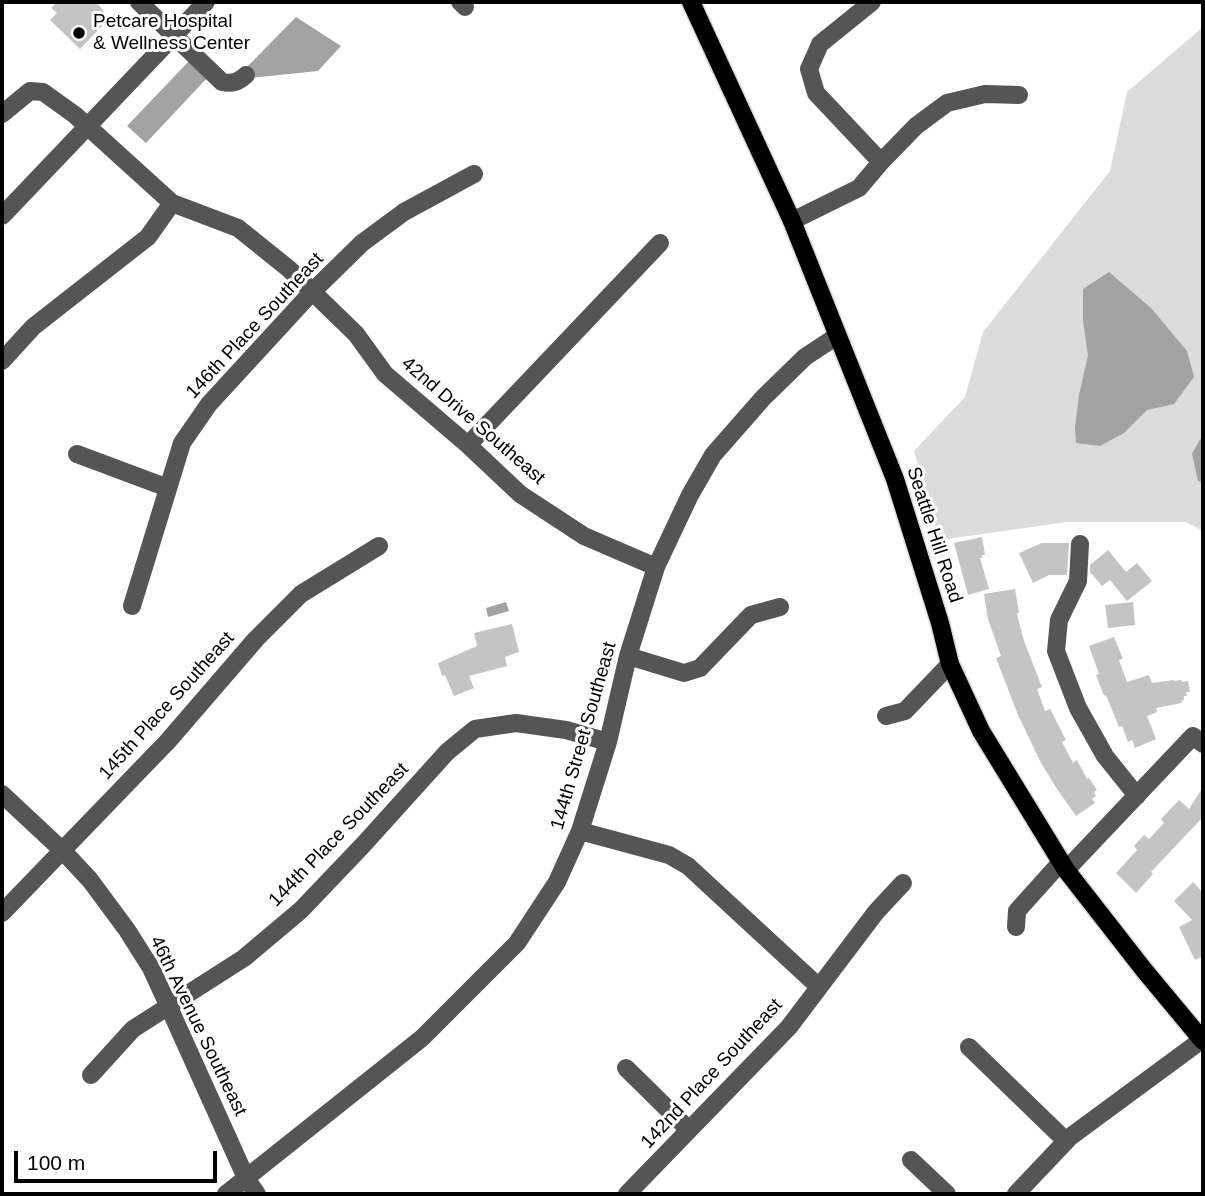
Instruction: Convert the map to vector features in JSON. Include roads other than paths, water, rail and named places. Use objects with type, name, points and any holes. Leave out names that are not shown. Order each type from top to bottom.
[{"type":"main road","name":"Seattle Hill Road","points":[[691,2],[792,221],[895,479],[950,664],[981,732],[1064,866],[1144,970],[1203,1040]]},
{"type":"street","points":[[139,2],[222,82],[231,84],[246,75]]},
{"type":"street","points":[[2,216],[206,2]]},
{"type":"street","points":[[872,2],[820,44],[809,69],[816,93],[881,162]]},
{"type":"street","name":"42nd Drive Southeast","points":[[2,114],[30,91],[43,92],[88,126],[172,204],[238,228],[289,269],[356,334],[385,374],[520,494],[584,536],[656,567]]},
{"type":"street","points":[[792,221],[859,188],[916,126],[947,103],[985,94],[1019,95]]},
{"type":"street","name":"146th Place Southeast","points":[[132,606],[182,443],[209,404],[312,292],[362,243],[404,212],[474,174]]},
{"type":"street","points":[[2,361],[33,327],[148,237],[172,204]]},
{"type":"street","points":[[468,445],[660,243]]},
{"type":"street","name":"144th Street Southeast","points":[[226,1194],[422,1038],[517,943],[557,882],[580,831],[608,742],[628,656],[656,567],[690,495],[713,454],[763,398],[805,357],[837,336]]},
{"type":"street","points":[[76,454],[168,488]]},
{"type":"street","points":[[1080,544],[1079,581],[1059,620],[1056,651],[1078,708],[1105,756],[1137,796]]},
{"type":"street","name":"145th Place Southeast","points":[[2,913],[168,741],[256,639],[301,594],[379,546]]},
{"type":"street","points":[[628,656],[684,673],[700,668],[751,615],[780,607]]},
{"type":"street","points":[[886,716],[905,711],[950,664]]},
{"type":"street","name":"144th Place Southeast","points":[[92,1076],[133,1029],[244,958],[301,910],[447,752],[475,729],[516,723],[566,730],[608,742]]},
{"type":"street","points":[[1016,927],[1017,911],[1198,740]]},
{"type":"street","name":"46th Avenue Southeast","points":[[2,794],[90,880],[127,930],[151,968],[246,1178],[257,1194]]},
{"type":"street","points":[[580,831],[669,855],[688,866],[818,987]]},
{"type":"street","name":"142nd Place Southeast","points":[[627,1194],[789,1027],[876,912],[903,883]]},
{"type":"street","points":[[1016,1194],[1066,1141],[1203,1040]]},
{"type":"street","points":[[969,1047],[1066,1141]]},
{"type":"street","points":[[626,1068],[688,1129]]},
{"type":"street","points":[[911,1160],[947,1194]]},
{"type":"place","name":"Petcare Hospital & Wellness Center","points":[[79,33]]}]
